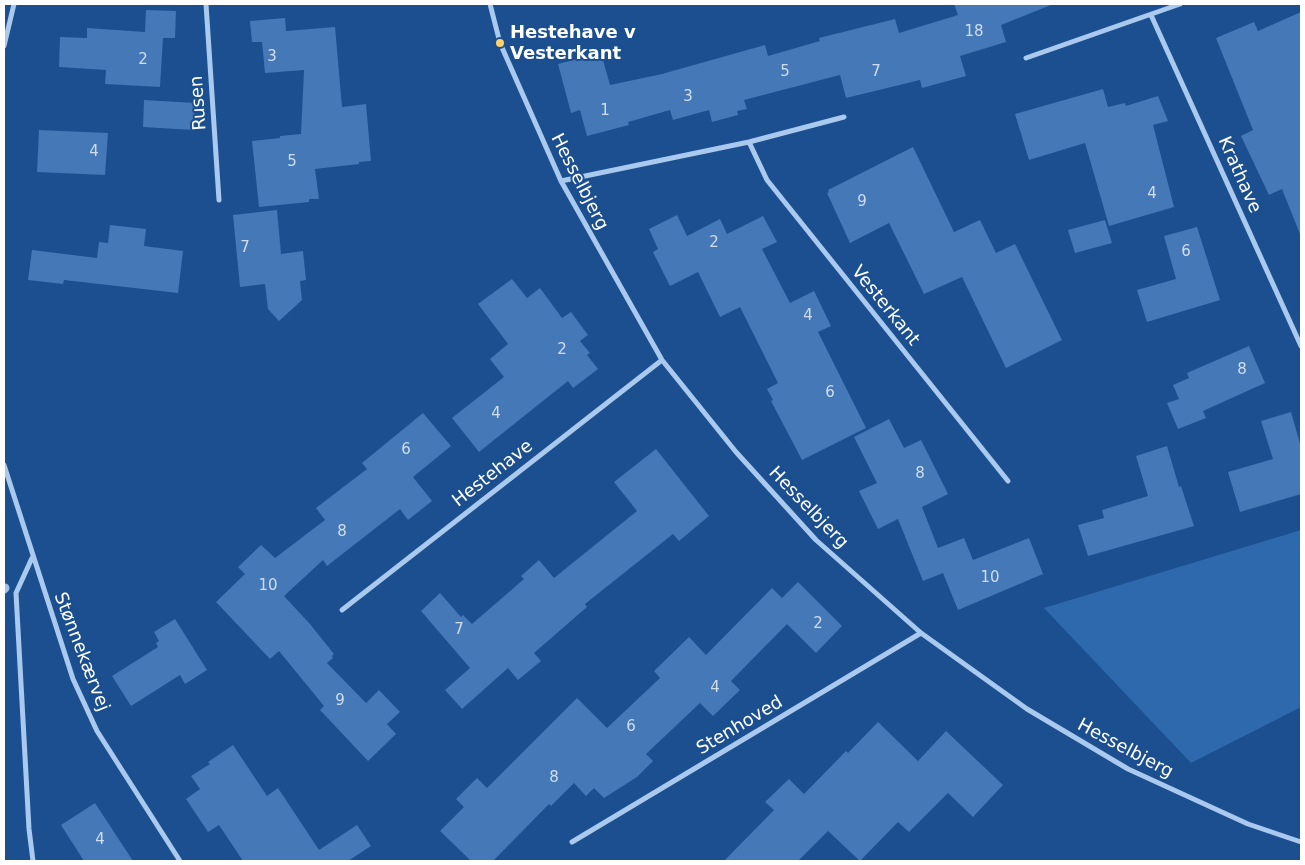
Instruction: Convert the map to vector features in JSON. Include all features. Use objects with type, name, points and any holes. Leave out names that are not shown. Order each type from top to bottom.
[{"type":"street","points":[[4,46],[14,4]]},
{"type":"street","name":"Rusen","points":[[206,4],[219,200]]},
{"type":"street","name":"Hesselbjerg","points":[[490,4],[500,43],[561,181],[662,360],[736,452],[816,540],[921,634],[1027,709],[1128,769],[1248,824],[1301,842]]},
{"type":"street","points":[[1026,58],[1180,4]]},
{"type":"street","name":"Krathave","points":[[1151,15],[1301,346]]},
{"type":"street","points":[[561,181],[748,142],[844,117]]},
{"type":"street","name":"Vesterkant","points":[[748,142],[767,180],[1008,481]]},
{"type":"street","name":"Hestehave","points":[[342,610],[662,360]]},
{"type":"street","name":"Stønnekærvej","points":[[4,465],[32,558],[73,679],[97,731],[180,861]]},
{"type":"street","points":[[32,558],[16,593],[29,830],[33,861]]},
{"type":"street","name":"Stenhoved","points":[[572,842],[921,634]]},
{"type":"shaded area","points":[[1301,530],[1301,707],[1191,763],[1044,608]]},
{"type":"building","points":[[954,4],[1051,5],[1001,25],[1006,42],[960,56],[966,76],[922,88],[920,80],[846,98],[840,75],[744,100],[747,109],[737,111],[738,115],[712,122],[709,110],[673,120],[670,110],[628,122],[629,125],[587,136],[580,110],[571,113],[558,64],[601,53],[610,85],[662,74],[765,45],[768,56],[820,41],[819,38],[895,19],[899,33],[958,15]]},
{"type":"building","points":[[146,10],[176,11],[175,38],[163,38],[160,87],[105,84],[106,70],[59,67],[60,37],[87,38],[87,28],[145,32]]},
{"type":"building","points":[[1301,12],[1300,234],[1282,189],[1269,195],[1241,136],[1253,130],[1216,38],[1254,22],[1258,31]]},
{"type":"building","points":[[285,18],[286,31],[335,27],[342,107],[366,104],[371,161],[315,169],[319,199],[309,199],[309,202],[259,207],[252,141],[301,134],[304,70],[265,73],[262,42],[252,42],[250,21]]},
{"type":"building","points":[[1103,89],[1108,107],[1125,103],[1126,106],[1158,96],[1168,121],[1153,125],[1174,207],[1109,226],[1085,143],[1029,160],[1015,114]]},
{"type":"building","points":[[144,100],[195,103],[194,130],[143,127]]},
{"type":"building","points":[[39,130],[108,133],[105,175],[37,172]]},
{"type":"building","points":[[913,147],[954,232],[980,220],[996,253],[1015,244],[1062,340],[1006,368],[962,277],[924,294],[889,223],[850,243],[827,193],[829,192],[828,190]]},
{"type":"building","points":[[277,210],[281,254],[303,251],[306,280],[300,281],[302,300],[279,321],[268,309],[265,284],[240,287],[233,215]]},
{"type":"building","points":[[677,215],[687,236],[720,219],[727,234],[763,216],[777,242],[762,249],[790,303],[814,291],[831,326],[818,332],[866,428],[802,460],[771,401],[773,400],[767,389],[778,383],[740,307],[720,317],[698,272],[670,286],[653,252],[658,249],[649,229]]},
{"type":"building","points":[[1105,220],[1112,243],[1075,253],[1068,230]]},
{"type":"building","points":[[110,225],[146,229],[144,246],[183,251],[178,293],[64,280],[63,284],[28,280],[32,250],[97,258],[99,242],[108,243]]},
{"type":"building","points":[[1197,227],[1220,300],[1147,322],[1137,290],[1176,279],[1164,236]]},
{"type":"building","points":[[512,279],[527,298],[540,288],[562,318],[571,312],[588,335],[580,341],[590,353],[587,355],[598,369],[573,388],[568,381],[479,452],[452,418],[504,377],[490,359],[508,344],[478,304]]},
{"type":"building","points":[[1249,346],[1265,383],[1203,411],[1206,418],[1178,429],[1167,403],[1179,399],[1173,385],[1189,378],[1187,373]]},
{"type":"building","points":[[1291,412],[1301,447],[1301,494],[1240,512],[1228,472],[1273,459],[1261,421]]},
{"type":"building","points":[[423,413],[451,446],[413,477],[432,501],[408,520],[400,509],[327,566],[323,560],[284,596],[334,654],[333,658],[327,663],[366,703],[379,690],[400,712],[387,724],[396,734],[368,761],[320,710],[324,706],[279,651],[270,659],[216,602],[245,574],[238,567],[261,545],[275,558],[325,520],[316,508],[367,469],[362,463]]},
{"type":"building","points":[[889,419],[904,448],[921,440],[948,494],[922,507],[938,548],[964,538],[973,560],[1029,538],[1043,574],[958,610],[943,573],[923,581],[898,519],[878,529],[859,491],[877,483],[854,437]]},
{"type":"building","points":[[1167,446],[1179,487],[1181,486],[1194,526],[1088,556],[1078,525],[1104,518],[1102,510],[1148,496],[1136,456]]},
{"type":"building","points":[[656,449],[709,516],[679,541],[673,534],[585,604],[587,607],[534,653],[541,661],[518,680],[508,668],[462,709],[445,690],[470,668],[421,611],[440,593],[461,617],[463,615],[472,624],[524,579],[521,576],[539,560],[554,578],[637,511],[614,482]]},
{"type":"building","points":[[798,582],[842,626],[816,653],[787,624],[731,681],[740,690],[713,716],[700,703],[646,754],[653,761],[637,777],[604,798],[594,788],[586,796],[574,783],[551,806],[549,804],[493,861],[471,861],[440,831],[464,807],[456,799],[477,778],[487,788],[577,698],[607,728],[660,678],[654,671],[689,637],[706,655],[772,588],[782,598]]},
{"type":"building","points":[[175,619],[207,670],[185,684],[180,675],[131,706],[112,676],[158,647],[156,643],[159,641],[154,632]]},
{"type":"building","points":[[878,722],[918,761],[946,731],[1003,785],[973,817],[948,793],[909,832],[898,822],[860,861],[828,831],[798,861],[724,861],[774,810],[765,802],[789,779],[804,794],[846,751],[848,753]]},
{"type":"building","points":[[233,745],[267,796],[278,788],[319,850],[357,825],[371,846],[348,861],[243,861],[219,825],[208,832],[186,799],[200,789],[191,776],[210,764],[208,762]]},
{"type":"building","points":[[95,803],[133,861],[84,861],[61,825]]},
{"type":"place","name":"Hestehave v Vesterkant","points":[[500,43]]}]
